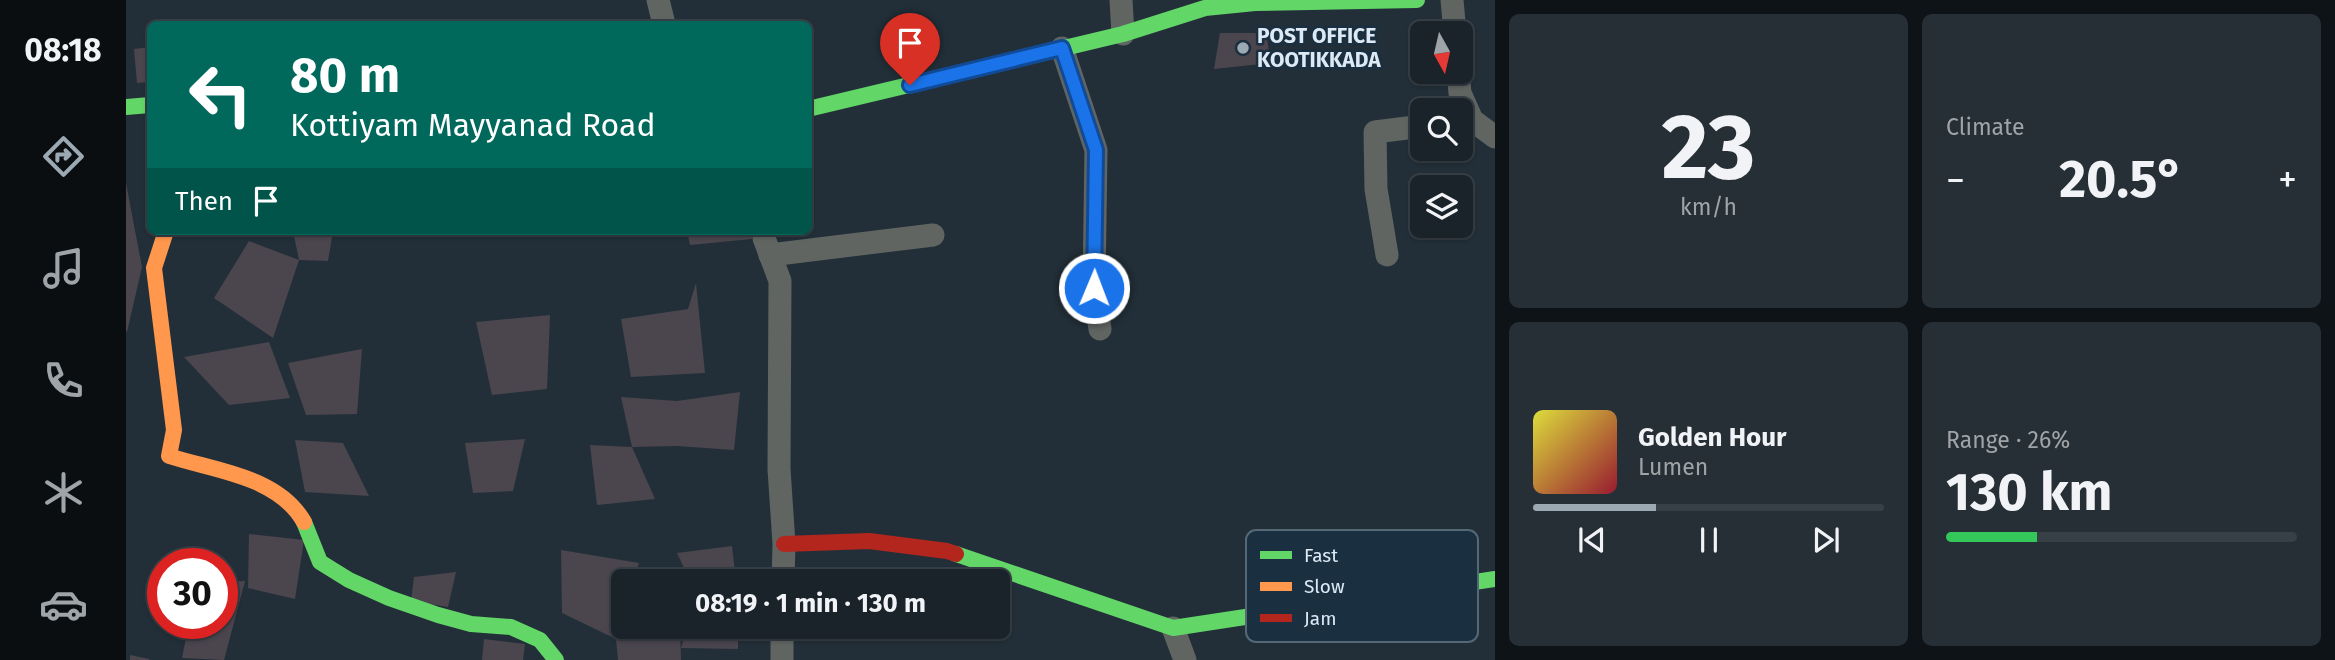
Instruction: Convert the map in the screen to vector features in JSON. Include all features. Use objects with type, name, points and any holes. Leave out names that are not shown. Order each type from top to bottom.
[{"type":"street","points":[[658,0],[663,21]]},
{"type":"street","points":[[1121,0],[1123,34]]},
{"type":"street","points":[[812,108],[1123,34],[1205,8],[1255,3],[1416,0]]},
{"type":"street","points":[[1452,0],[1454,21]]},
{"type":"street","points":[[1062,48],[1096,150],[1094,288],[1100,329]]},
{"type":"street","points":[[126,107],[147,105]]},
{"type":"street","points":[[1473,124],[1495,137]]},
{"type":"street","points":[[1387,255],[1376,189],[1375,132],[1410,128]]},
{"type":"street","points":[[165,235],[154,268],[173,430],[169,456],[263,484],[294,505],[313,539],[320,562],[349,580],[438,615],[471,624],[512,627],[540,640],[556,660]]},
{"type":"street","points":[[764,235],[780,281],[779,469],[783,569]]},
{"type":"street","points":[[770,255],[933,235]]},
{"type":"street","points":[[784,544],[869,541],[947,551],[1173,628],[1246,617]]},
{"type":"street","points":[[1173,628],[1185,660]]},
{"type":"street","points":[[782,639],[782,660]]},
{"type":"building","name":"POST OFFICE KOOTIKKADA","points":[[1220,33],[1266,33],[1271,63],[1214,69]]},
{"type":"building","points":[[147,47],[147,82],[137,83],[134,49]]},
{"type":"building","points":[[126,183],[142,267],[127,332],[126,331]]},
{"type":"building","points":[[294,235],[332,235],[328,261],[299,260]]},
{"type":"building","points":[[688,235],[752,235],[752,239],[690,245]]},
{"type":"building","points":[[249,241],[299,260],[273,338],[214,298]]},
{"type":"building","points":[[696,283],[705,373],[631,377],[621,319],[688,309]]},
{"type":"building","points":[[550,315],[547,389],[492,395],[476,322]]},
{"type":"building","points":[[269,342],[290,398],[229,405],[184,357]]},
{"type":"building","points":[[362,349],[357,414],[306,415],[288,363]]},
{"type":"building","points":[[740,392],[734,450],[677,446],[632,447],[621,397],[677,401]]},
{"type":"building","points":[[525,439],[513,491],[473,493],[465,443]]},
{"type":"building","points":[[295,440],[343,443],[369,496],[305,492]]},
{"type":"building","points":[[590,445],[632,447],[655,499],[597,505]]},
{"type":"building","points":[[249,534],[304,540],[295,599],[248,588]]},
{"type":"building","points":[[732,546],[735,569],[684,569],[677,553]]},
{"type":"building","points":[[561,550],[639,563],[637,569],[611,569],[611,637],[562,613]]},
{"type":"building","points":[[456,572],[448,607],[411,601],[414,577]]},
{"type":"building","points":[[238,581],[245,581],[238,607]]},
{"type":"building","points":[[186,639],[230,639],[224,660],[182,658]]},
{"type":"building","points":[[484,639],[525,644],[523,660],[482,660]]},
{"type":"building","points":[[616,639],[680,639],[681,660],[618,660]]},
{"type":"building","points":[[684,639],[738,639],[738,649],[681,648]]},
{"type":"building","points":[[130,655],[149,659],[149,660],[130,660]]},
{"type":"traffic: fast","points":[[812,108],[1123,34],[1205,8],[1255,3],[1417,0]]},
{"type":"traffic: fast","points":[[126,107],[147,105]]},
{"type":"traffic: fast","points":[[304,522],[320,562],[349,580],[389,598],[438,615],[471,624],[511,627],[540,640],[556,660]]},
{"type":"traffic: fast","points":[[956,554],[1173,628],[1246,617]]},
{"type":"traffic: fast","points":[[1478,582],[1495,579]]},
{"type":"traffic: slow","points":[[165,235],[154,268],[174,430],[169,456],[225,471],[262,485],[293,507],[304,522]]},
{"type":"traffic: jam","points":[[784,544],[869,541],[956,554]]},
{"type":"place","name":"POST OFFICE KOOTIKKADA","points":[[1243,48]]},
{"type":"route","points":[[910,85],[1062,48],[1096,150],[1094,288]]}]
